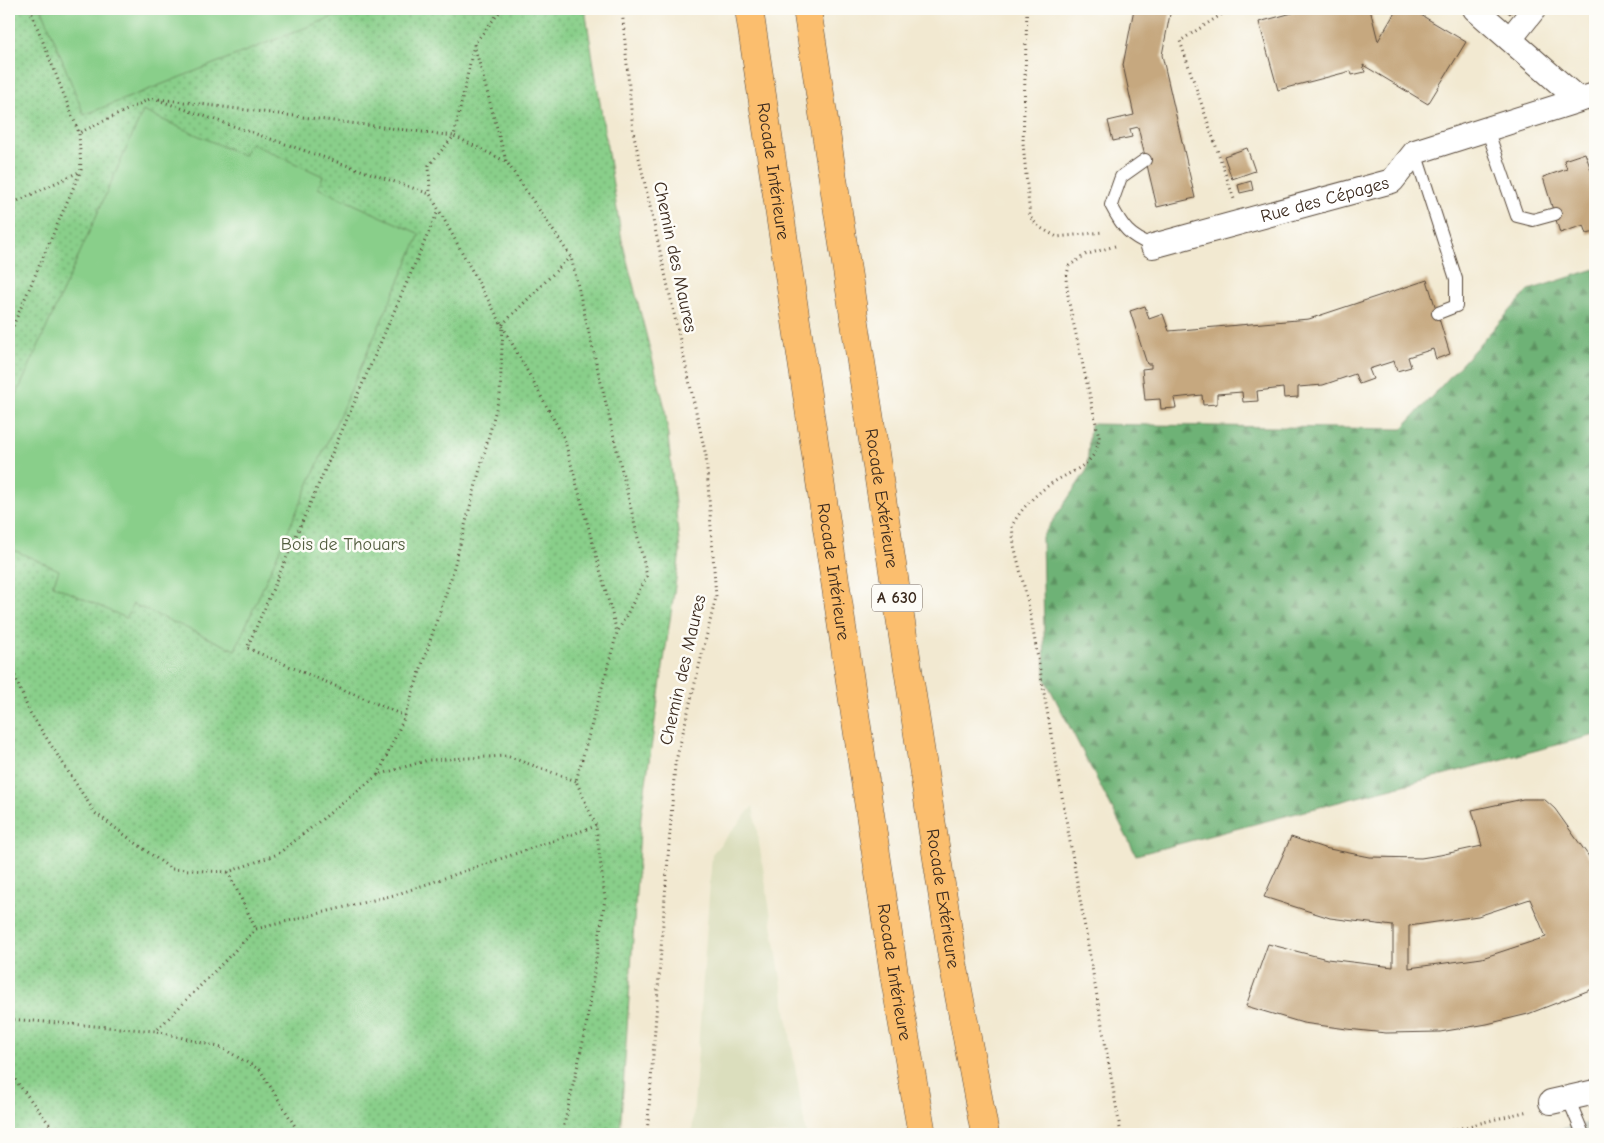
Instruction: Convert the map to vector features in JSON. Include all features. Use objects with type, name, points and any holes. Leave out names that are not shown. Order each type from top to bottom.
[{"type":"highway","points":[[738,9],[758,62]]},
{"type":"highway","name":"Rocade Intérieure","points":[[749,9],[896,980],[922,1134]]},
{"type":"highway","name":"Rocade Extérieure","points":[[808,9],[953,962],[985,1134]]},
{"type":"highway","points":[[816,61],[827,9]]},
{"type":"street","points":[[1475,9],[1510,39],[1587,98]]},
{"type":"street","points":[[1510,39],[1534,9]]},
{"type":"street","points":[[1415,152],[1587,98]]},
{"type":"street","name":"Rue des Cépages","points":[[1145,243],[1242,222],[1392,181],[1415,152]]},
{"type":"street","points":[[1560,1100],[1595,1092]]},
{"type":"lane","points":[[1487,129],[1517,216],[1533,220],[1554,214]]},
{"type":"lane","points":[[1415,152],[1456,278],[1456,306],[1438,313]]},
{"type":"lane","points":[[1145,160],[1121,177],[1111,205],[1123,228],[1145,243]]},
{"type":"lane","points":[[1560,1100],[1583,1134]]},
{"type":"path","points":[[9,335],[82,170],[78,133],[30,9]]},
{"type":"path","points":[[502,9],[474,44],[454,136],[429,165],[430,194],[564,438],[618,633]]},
{"type":"path","name":"Chemin des Maures","points":[[622,9],[634,131],[706,456],[716,597],[675,765],[646,1134]]},
{"type":"path","points":[[1027,9],[1023,143],[1030,217],[1039,227],[1057,237],[1089,235],[1123,228]]},
{"type":"path","points":[[1230,9],[1180,40],[1242,222]]},
{"type":"path","points":[[474,44],[506,161],[571,257],[647,576],[618,633],[576,781],[596,826],[605,899],[585,1033],[562,1134]]},
{"type":"path","points":[[78,133],[152,98],[454,136],[506,161]]},
{"type":"path","points":[[152,98],[430,194]]},
{"type":"path","points":[[9,205],[82,170]]},
{"type":"path","points":[[405,716],[247,648],[438,211]]},
{"type":"path","points":[[1120,1134],[1029,607],[1014,545],[1012,526],[1031,499],[1050,484],[1086,463],[1098,449],[1099,437],[1069,303],[1066,279],[1069,266],[1085,255],[1145,243]]},
{"type":"path","points":[[378,775],[405,716],[451,578],[500,394],[503,324],[571,257]]},
{"type":"path","points":[[9,662],[29,711],[95,813],[171,869],[228,872],[278,854],[378,775],[428,760],[507,756],[576,781]]},
{"type":"path","points":[[156,1031],[256,929],[398,894],[596,826]]},
{"type":"path","points":[[228,872],[256,929]]},
{"type":"path","points":[[9,1019],[156,1031],[222,1048],[260,1070],[298,1131],[297,1134]]},
{"type":"path","points":[[9,1072],[57,1134]]},
{"type":"path","points":[[1437,1134],[1518,1115],[1560,1100]]},
{"type":"shaded area","points":[[753,806],[806,1134],[692,1134],[712,854]]},
{"type":"shaded area","points":[[1595,1121],[1595,1134],[1533,1134]]},
{"type":"green space","name":"Bois de Thouars","points":[[9,9],[585,9],[622,241],[665,408],[680,552],[641,816],[620,1134],[9,1134]]},
{"type":"green space","points":[[42,9],[353,9],[84,115]]},
{"type":"green space","points":[[143,111],[244,156],[250,143],[323,176],[318,188],[420,234],[235,650],[133,604],[126,618],[53,585],[59,570],[9,548],[9,412]]},
{"type":"green space","points":[[1595,269],[1595,735],[1136,855],[1045,679],[1042,537],[1087,470],[1090,424],[1402,429],[1529,290]]},
{"type":"building","points":[[1134,9],[1171,9],[1162,55],[1195,198],[1157,207],[1138,127],[1130,129],[1132,137],[1113,141],[1108,121],[1134,115],[1123,65]]},
{"type":"building","points":[[1307,9],[1370,9],[1378,41],[1397,9],[1411,9],[1466,42],[1428,104],[1363,65],[1365,72],[1352,75],[1351,71],[1278,90],[1259,22]]},
{"type":"building","points":[[1504,9],[1514,9],[1510,14]]},
{"type":"building","points":[[1247,148],[1255,171],[1232,179],[1224,156]]},
{"type":"building","points":[[1585,153],[1595,181],[1595,232],[1587,234],[1584,225],[1560,233],[1543,177],[1567,169],[1564,160]]},
{"type":"building","points":[[1251,181],[1253,190],[1240,193],[1238,185]]},
{"type":"building","points":[[1427,280],[1450,354],[1436,359],[1433,349],[1408,357],[1411,367],[1397,371],[1394,361],[1369,369],[1373,379],[1359,384],[1355,374],[1323,385],[1298,387],[1298,397],[1284,398],[1283,388],[1257,391],[1258,401],[1243,402],[1242,392],[1217,394],[1217,404],[1203,405],[1202,395],[1174,398],[1176,408],[1161,409],[1160,399],[1145,400],[1142,369],[1151,368],[1151,364],[1147,364],[1130,311],[1145,306],[1149,319],[1163,314],[1169,331],[1309,319]]},
{"type":"building","points":[[1523,799],[1544,799],[1555,809],[1595,865],[1595,988],[1528,1014],[1487,1024],[1440,1032],[1386,1033],[1347,1029],[1303,1023],[1246,1006],[1268,944],[1327,959],[1393,967],[1393,926],[1330,918],[1264,897],[1291,837],[1324,848],[1370,857],[1421,858],[1482,846],[1472,810]],"holes":[[[1530,899],[1546,937],[1482,958],[1409,968],[1409,926],[1478,916]]]}]
